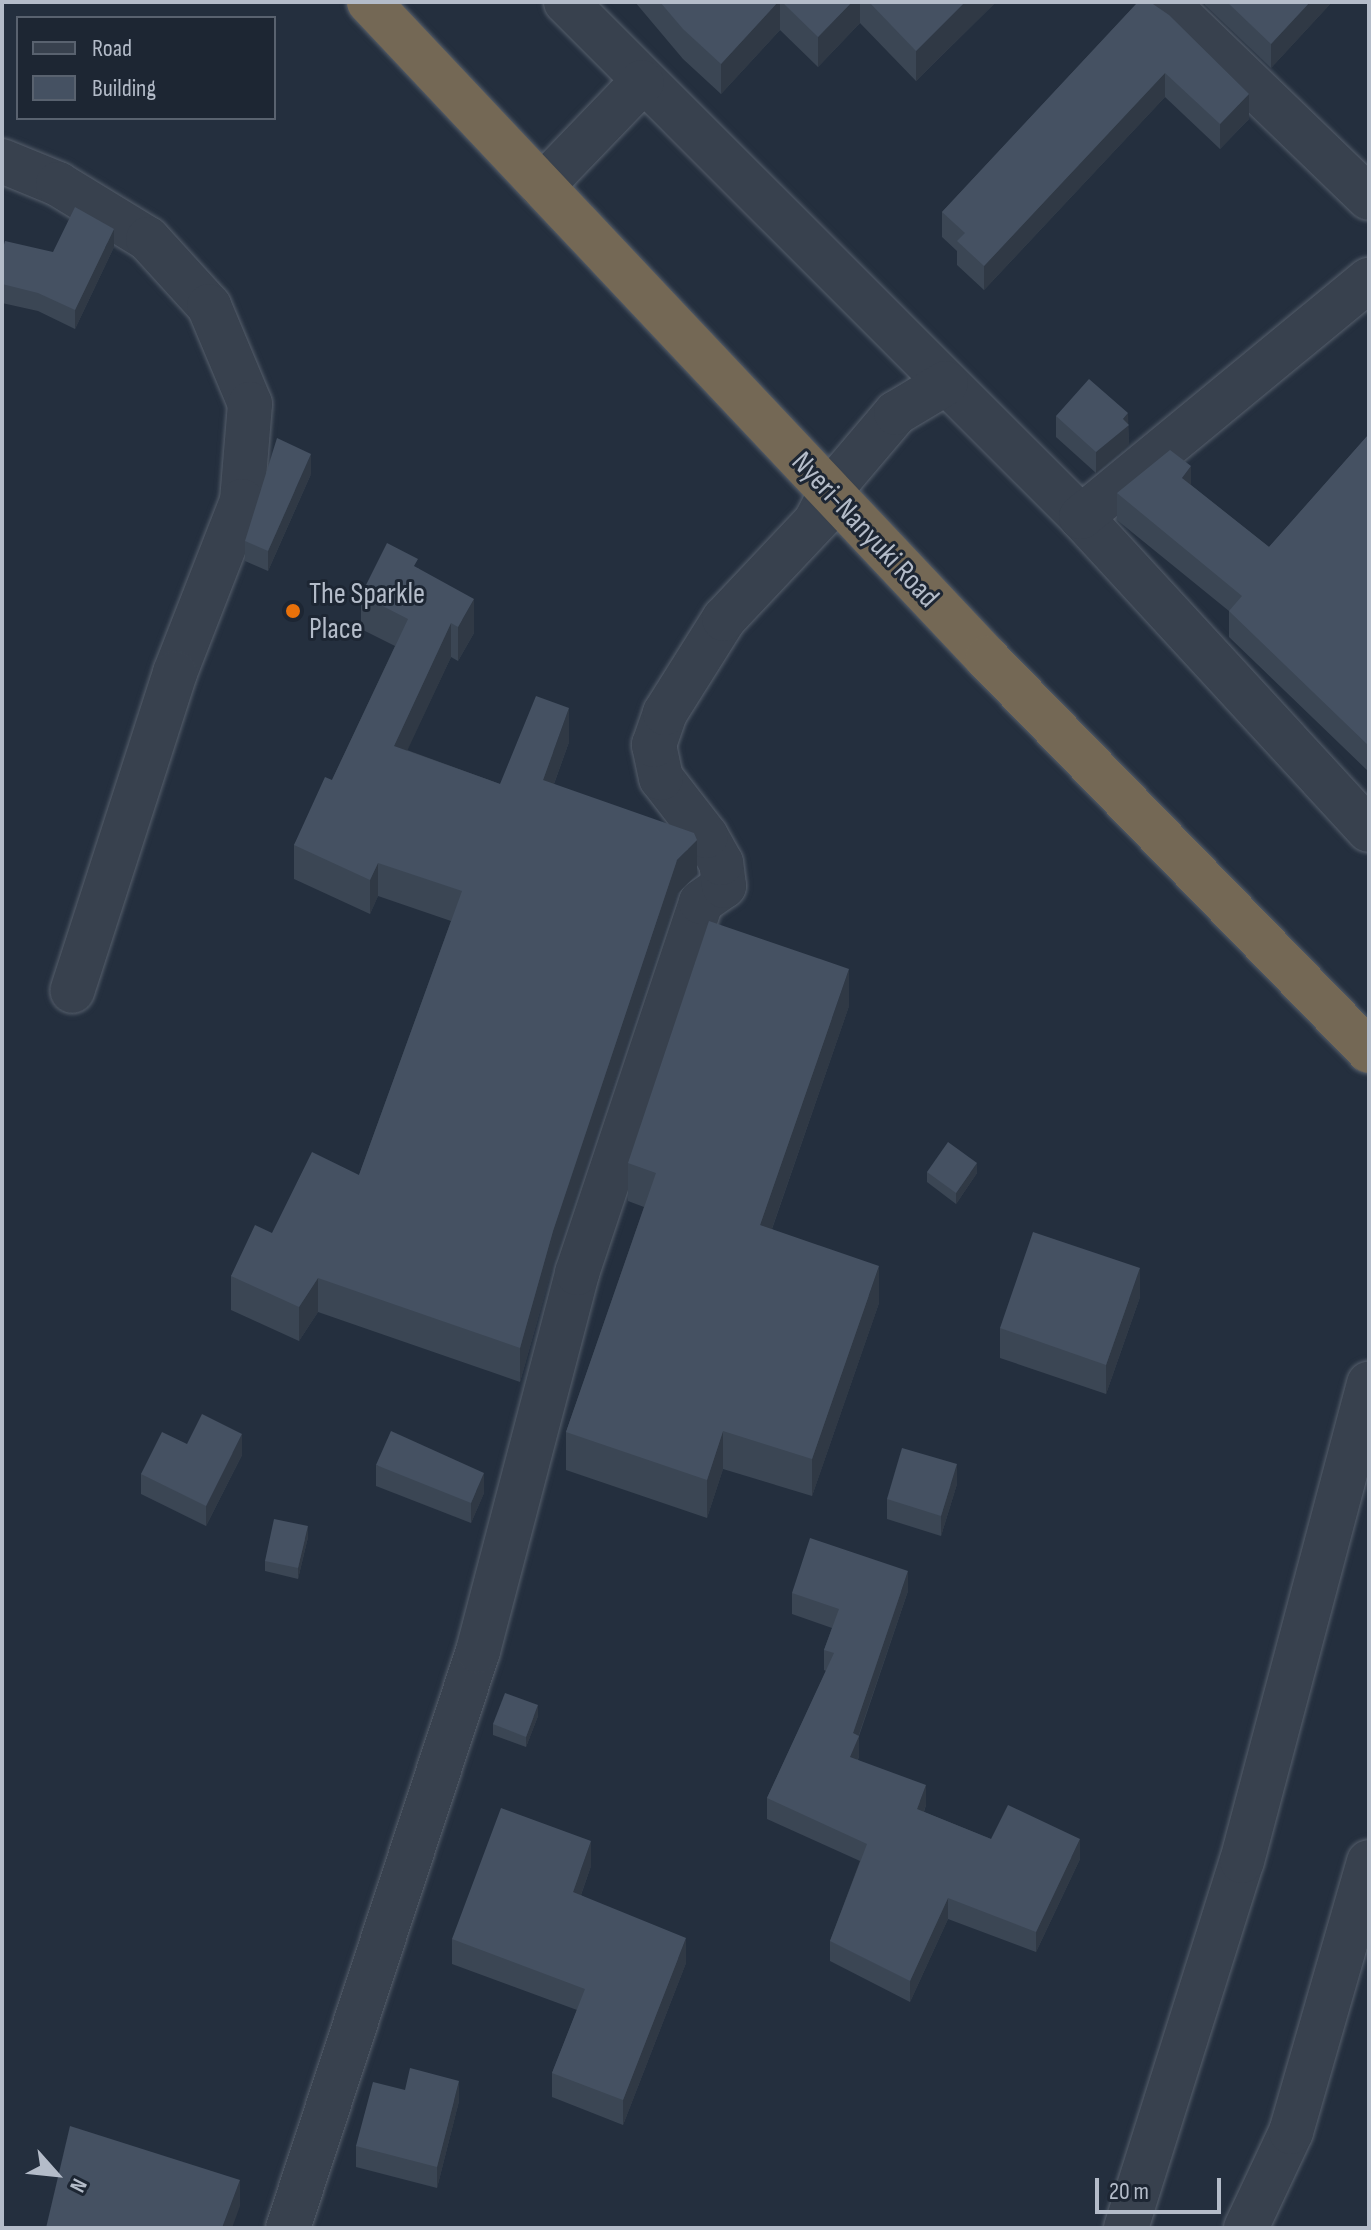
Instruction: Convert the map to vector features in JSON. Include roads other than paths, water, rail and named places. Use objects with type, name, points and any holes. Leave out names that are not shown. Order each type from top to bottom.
[{"type":"highway","name":"Nyeri-Nanyuki Road","points":[[369,2],[542,186],[828,504],[1369,1051]]},
{"type":"street","points":[[566,2],[642,82],[1081,517],[1369,830]]},
{"type":"street","points":[[1166,2],[1369,198]]},
{"type":"street","points":[[542,186],[642,82]]},
{"type":"street","points":[[2,161],[58,184],[148,239],[209,306],[250,404],[242,501],[175,673],[72,991]]},
{"type":"street","points":[[1081,517],[1369,280]]},
{"type":"street","points":[[288,2228],[478,1651],[577,1273],[701,902],[724,886],[721,863],[706,836],[661,778],[654,745],[690,667],[724,619],[828,504],[896,413],[946,383]]},
{"type":"street","points":[[1126,2228],[1242,1861],[1369,1384]]},
{"type":"street","points":[[1246,2228],[1291,2132],[1369,1862]]},
{"type":"place","name":"The Sparkle Place","points":[[293,611]]}]
